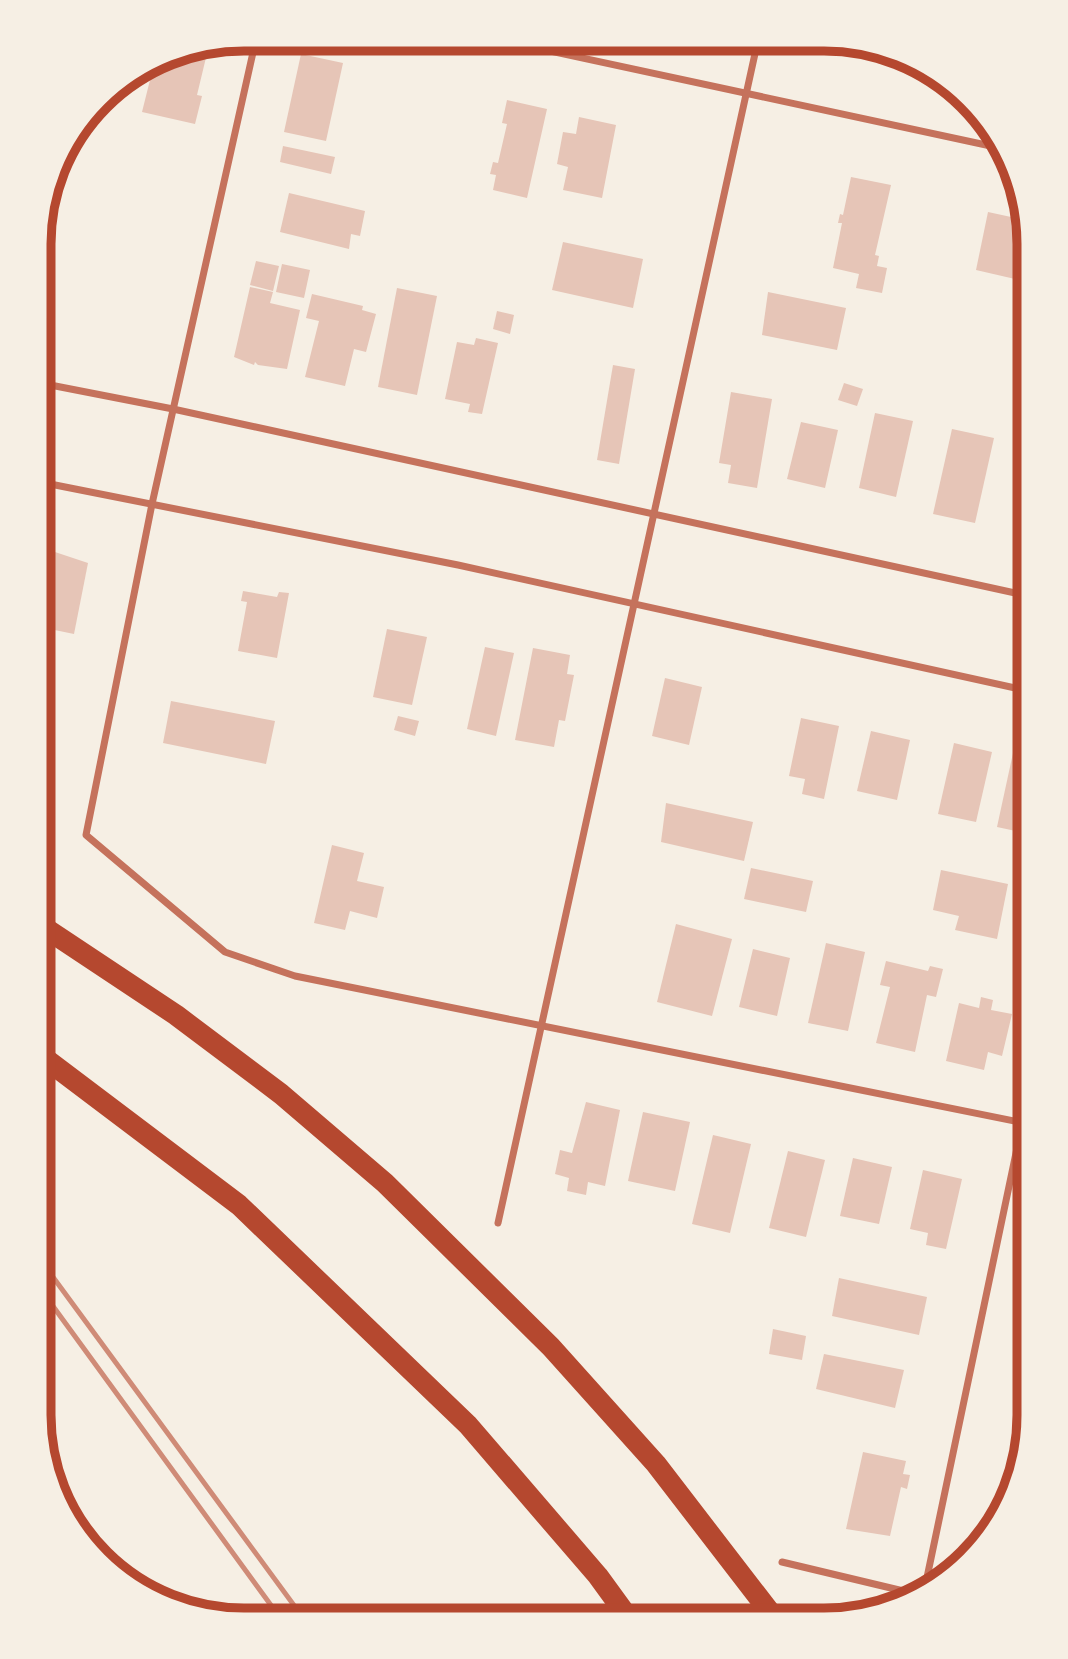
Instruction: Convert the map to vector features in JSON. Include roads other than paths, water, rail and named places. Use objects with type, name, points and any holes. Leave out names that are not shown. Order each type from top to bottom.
[{"type":"highway","points":[[51,932],[176,1015],[281,1094],[385,1183],[551,1347],[656,1464],[767,1608]]},
{"type":"highway","points":[[51,1063],[249,1214],[468,1425],[598,1576],[621,1608]]},
{"type":"street","points":[[253,51],[152,505],[86,835],[225,952],[295,976],[1017,1122]]},
{"type":"street","points":[[551,51],[990,146]]},
{"type":"street","points":[[498,1223],[756,51]]},
{"type":"street","points":[[51,385],[173,409],[1017,593]]},
{"type":"street","points":[[51,484],[634,604],[1017,688]]},
{"type":"street","points":[[927,1578],[1017,1165]]},
{"type":"street","points":[[782,1562],[904,1591]]},
{"type":"railway","points":[[51,1274],[296,1608]]},
{"type":"railway","points":[[51,1303],[273,1608]]}]
